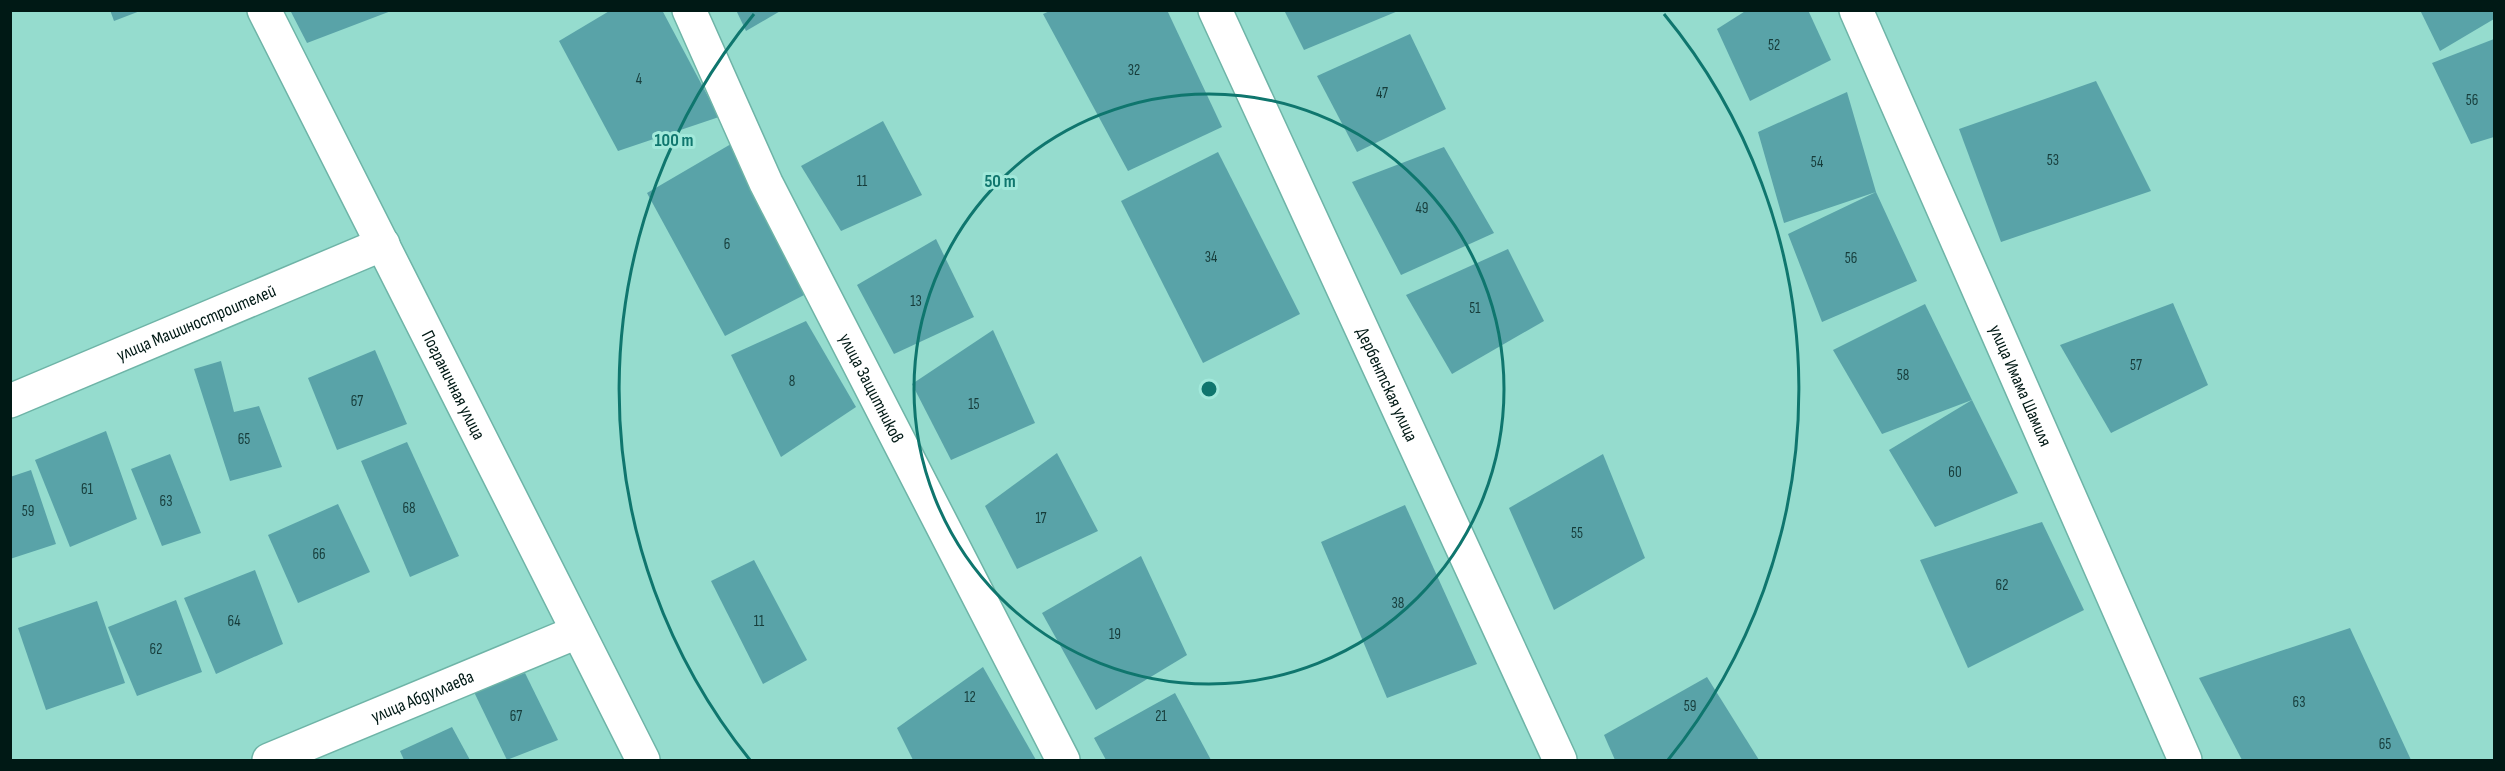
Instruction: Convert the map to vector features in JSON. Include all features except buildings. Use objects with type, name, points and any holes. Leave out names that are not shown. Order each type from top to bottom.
[{"type":"street","name":"Пограничная улица","points":[[264,10],[643,760]]},
{"type":"street","name":"улица Защитников","points":[[689,10],[766,183],[1063,760]]},
{"type":"street","name":"Дербентская улица","points":[[1215,10],[1560,760]]},
{"type":"street","name":"улица Имама Шамиля","points":[[1856,10],[2185,760]]},
{"type":"street","name":"улица Машиностроителей","points":[[10,401],[383,244]]},
{"type":"street","name":"улица Абдуллаева","points":[[269,760],[577,632]]}]
